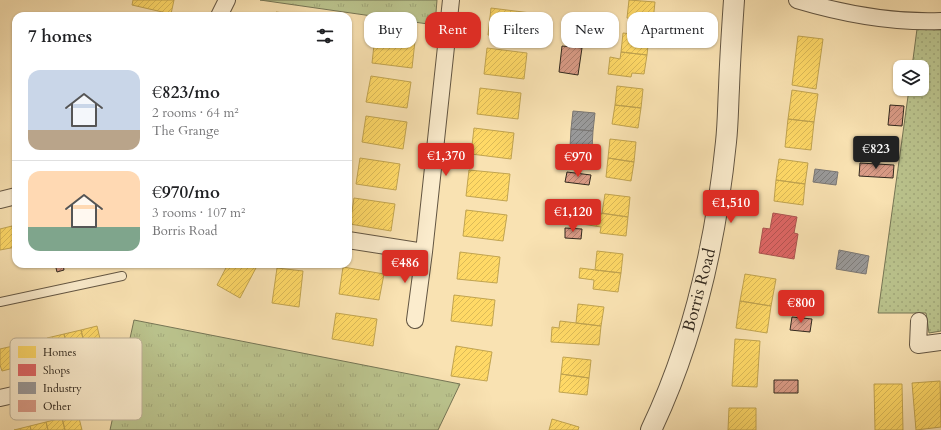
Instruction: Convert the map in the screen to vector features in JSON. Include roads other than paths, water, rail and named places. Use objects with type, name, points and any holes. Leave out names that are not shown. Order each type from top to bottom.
[{"type":"street","points":[[221,12],[227,0]]},
{"type":"street","points":[[414,320],[424,252],[451,0]]},
{"type":"street","name":"Borris Road","points":[[651,430],[671,383],[688,334],[703,283],[712,244],[726,141],[734,0]]},
{"type":"street","points":[[797,0],[854,15],[914,22],[941,21]]},
{"type":"street","points":[[0,200],[12,197]]},
{"type":"street","points":[[352,241],[424,252]]},
{"type":"street","points":[[919,321],[918,345],[941,342]]},
{"type":"street","points":[[0,398],[10,396]]},
{"type":"lane","points":[[0,302],[122,276]]}]
